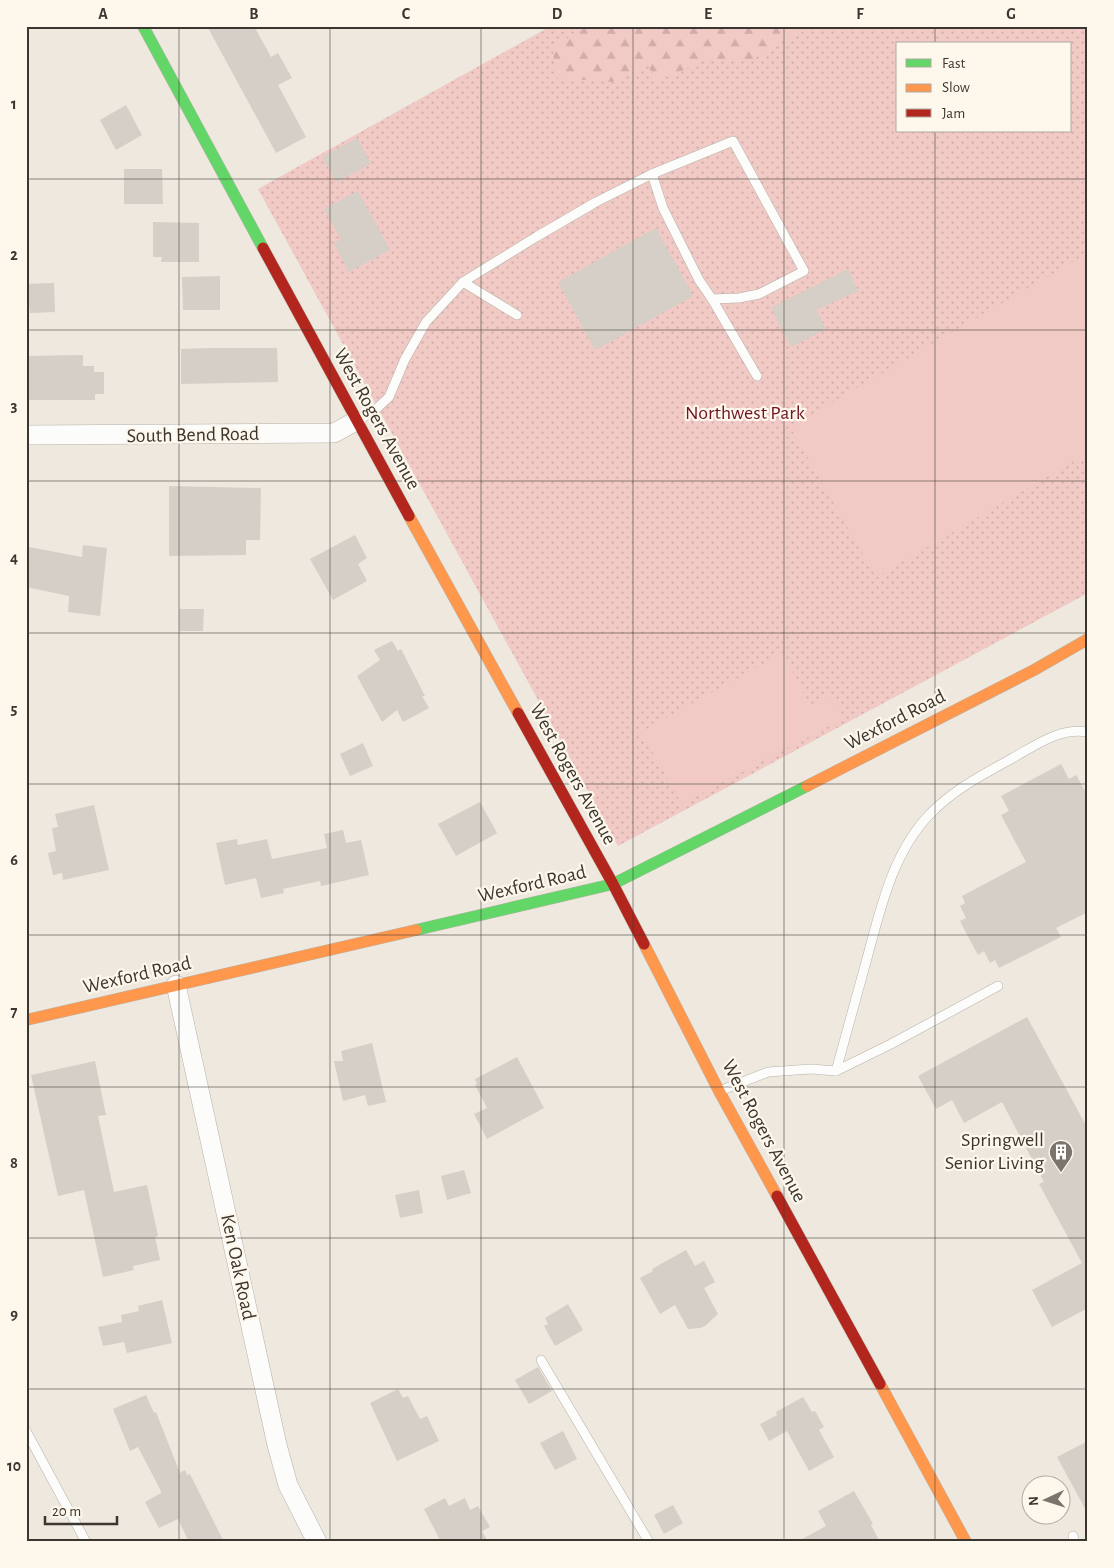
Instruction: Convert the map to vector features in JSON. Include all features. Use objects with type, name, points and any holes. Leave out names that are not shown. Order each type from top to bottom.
[{"type":"street","name":"West Rogers Avenue","points":[[143,26],[356,421],[612,884],[719,1090],[966,1542]]},
{"type":"street","name":"South Bend Road","points":[[26,435],[334,433],[356,421]]},
{"type":"street","name":"Wexford Road","points":[[26,1020],[612,884],[1034,670],[1088,639]]},
{"type":"street","name":"Ken Oak Road","points":[[176,985],[277,1445],[288,1485],[317,1542]]},
{"type":"lane","points":[[356,421],[374,411],[389,397],[406,359],[426,322],[463,282],[588,207],[652,174],[733,141],[804,270],[759,294],[739,298],[712,299]]},
{"type":"lane","points":[[652,174],[663,208],[699,280],[757,376]]},
{"type":"lane","points":[[463,282],[517,315]]},
{"type":"lane","points":[[836,1071],[879,914],[896,865],[911,837],[951,794],[975,778],[1055,735],[1071,731],[1088,732]]},
{"type":"lane","points":[[719,1090],[768,1072],[811,1069],[836,1071],[998,986]]},
{"type":"lane","points":[[541,1360],[649,1542]]},
{"type":"lane","points":[[26,1431],[86,1542]]},
{"type":"green space","name":"Northwest Park","points":[[551,26],[1088,26],[1088,593],[618,846],[258,189]]},
{"type":"green space","points":[[588,26],[804,26],[797,33],[752,60],[705,60],[657,82],[648,66],[612,82],[557,78],[552,47]]},
{"type":"green space","points":[[1088,253],[1088,453],[876,577],[790,427]]},
{"type":"green space","points":[[783,653],[810,705],[832,694],[844,718],[682,804],[641,732]]},
{"type":"building","points":[[207,26],[254,26],[271,57],[278,53],[292,78],[278,85],[306,137],[276,153]]},
{"type":"building","points":[[126,105],[142,135],[116,150],[100,120]]},
{"type":"building","points":[[357,138],[371,164],[336,182],[322,157]]},
{"type":"building","points":[[124,169],[162,169],[163,204],[124,204]]},
{"type":"building","points":[[358,191],[390,250],[349,272],[334,243],[341,239],[324,209]]},
{"type":"building","points":[[153,222],[199,223],[199,262],[161,262],[162,257],[153,257]]},
{"type":"building","points":[[656,228],[693,296],[595,350],[558,282]]},
{"type":"building","points":[[848,269],[858,291],[816,310],[826,329],[791,347],[771,308]]},
{"type":"building","points":[[220,276],[220,310],[183,310],[182,277]]},
{"type":"building","points":[[54,283],[55,312],[30,313],[29,304],[26,304],[26,284]]},
{"type":"building","points":[[277,348],[278,382],[181,384],[181,349]]},
{"type":"building","points":[[83,355],[83,366],[94,366],[94,372],[104,372],[104,394],[95,394],[95,400],[26,400],[26,356]]},
{"type":"building","points":[[169,486],[261,488],[260,540],[246,540],[246,555],[169,556]]},
{"type":"building","points":[[355,535],[367,558],[358,564],[367,581],[333,600],[310,559]]},
{"type":"building","points":[[83,545],[107,548],[100,616],[68,612],[69,596],[26,587],[26,557],[29,547],[82,557]]},
{"type":"building","points":[[179,609],[204,609],[203,631],[179,631]]},
{"type":"building","points":[[392,641],[398,651],[401,649],[425,696],[422,696],[429,708],[403,722],[397,710],[382,722],[357,676],[380,660],[374,650]]},
{"type":"building","points":[[363,743],[373,766],[350,776],[340,754]]},
{"type":"building","points":[[1061,764],[1069,779],[1076,775],[1088,796],[1088,912],[1056,928],[1061,937],[999,968],[995,960],[990,963],[984,951],[978,955],[965,931],[960,921],[966,918],[960,906],[965,903],[962,896],[1026,862],[1001,815],[1009,811],[1001,796]]},
{"type":"building","points":[[480,802],[497,833],[456,856],[438,824]]},
{"type":"building","points":[[94,805],[109,870],[63,880],[62,873],[53,875],[48,853],[56,851],[52,828],[58,827],[55,814]]},
{"type":"building","points":[[343,830],[346,843],[361,840],[369,875],[321,886],[320,881],[283,889],[284,893],[261,898],[256,878],[225,885],[216,843],[237,839],[238,845],[267,839],[272,859],[327,848],[324,834]]},
{"type":"building","name":"Springwell Senior Living","points":[[1027,1017],[1088,1129],[1088,1308],[1052,1327],[1032,1290],[1082,1263],[1039,1184],[1044,1182],[1002,1102],[964,1123],[952,1100],[936,1109],[918,1076]]},
{"type":"building","points":[[372,1043],[386,1102],[368,1106],[365,1095],[343,1101],[334,1061],[343,1061],[341,1051]]},
{"type":"building","points":[[517,1057],[544,1108],[487,1139],[474,1114],[487,1108],[475,1085],[477,1084],[475,1079]]},
{"type":"building","points":[[95,1061],[106,1115],[98,1116],[114,1192],[147,1185],[158,1236],[155,1237],[160,1260],[133,1266],[134,1270],[103,1277],[84,1190],[58,1196],[31,1075]]},
{"type":"building","points":[[464,1170],[471,1193],[447,1200],[441,1176]]},
{"type":"building","points":[[419,1190],[423,1213],[400,1218],[395,1195]]},
{"type":"building","points":[[686,1250],[695,1266],[704,1261],[715,1282],[704,1288],[718,1314],[700,1328],[688,1329],[675,1305],[660,1314],[640,1278]]},
{"type":"building","points":[[162,1300],[172,1343],[127,1353],[124,1342],[103,1346],[98,1327],[122,1322],[121,1315],[139,1311],[138,1306]]},
{"type":"building","points":[[568,1304],[583,1330],[555,1346],[544,1326],[548,1324],[545,1318]]},
{"type":"building","points":[[538,1367],[552,1391],[529,1404],[515,1380]]},
{"type":"building","points":[[398,1389],[403,1398],[408,1396],[420,1419],[427,1416],[439,1441],[397,1461],[370,1403]]},
{"type":"building","points":[[146,1395],[154,1413],[156,1412],[180,1473],[185,1470],[187,1475],[190,1474],[224,1542],[189,1542],[178,1519],[159,1528],[145,1502],[161,1493],[161,1491],[138,1447],[130,1451],[113,1409]]},
{"type":"building","points":[[803,1397],[812,1412],[815,1411],[824,1427],[819,1430],[834,1457],[809,1471],[787,1431],[769,1441],[760,1424],[777,1415],[776,1412]]},
{"type":"building","points":[[563,1431],[577,1459],[555,1470],[540,1443]]},
{"type":"building","points":[[1088,1441],[1088,1514],[1072,1485],[1072,1476],[1067,1476],[1057,1457]]},
{"type":"building","points":[[854,1491],[873,1524],[871,1525],[880,1542],[797,1542],[826,1526],[818,1511]]},
{"type":"building","points":[[445,1498],[449,1506],[465,1498],[470,1510],[478,1506],[490,1527],[482,1531],[488,1542],[441,1542],[424,1509]]},
{"type":"building","points":[[673,1505],[683,1523],[664,1534],[654,1515]]},
{"type":"traffic: fast","points":[[143,26],[263,248]]},
{"type":"traffic: fast","points":[[416,930],[613,884],[807,786]]},
{"type":"traffic: slow","points":[[409,516],[518,713]]},
{"type":"traffic: slow","points":[[807,786],[1034,670],[1088,639]]},
{"type":"traffic: slow","points":[[26,1020],[416,930]]},
{"type":"traffic: slow","points":[[644,944],[719,1091],[777,1196]]},
{"type":"traffic: slow","points":[[880,1384],[966,1542]]},
{"type":"traffic: jam","points":[[263,248],[409,516]]},
{"type":"traffic: jam","points":[[518,713],[613,884],[644,944]]},
{"type":"traffic: jam","points":[[777,1196],[880,1384]]},
{"type":"place","name":"Springwell Senior Living","points":[[1061,1173]]}]
